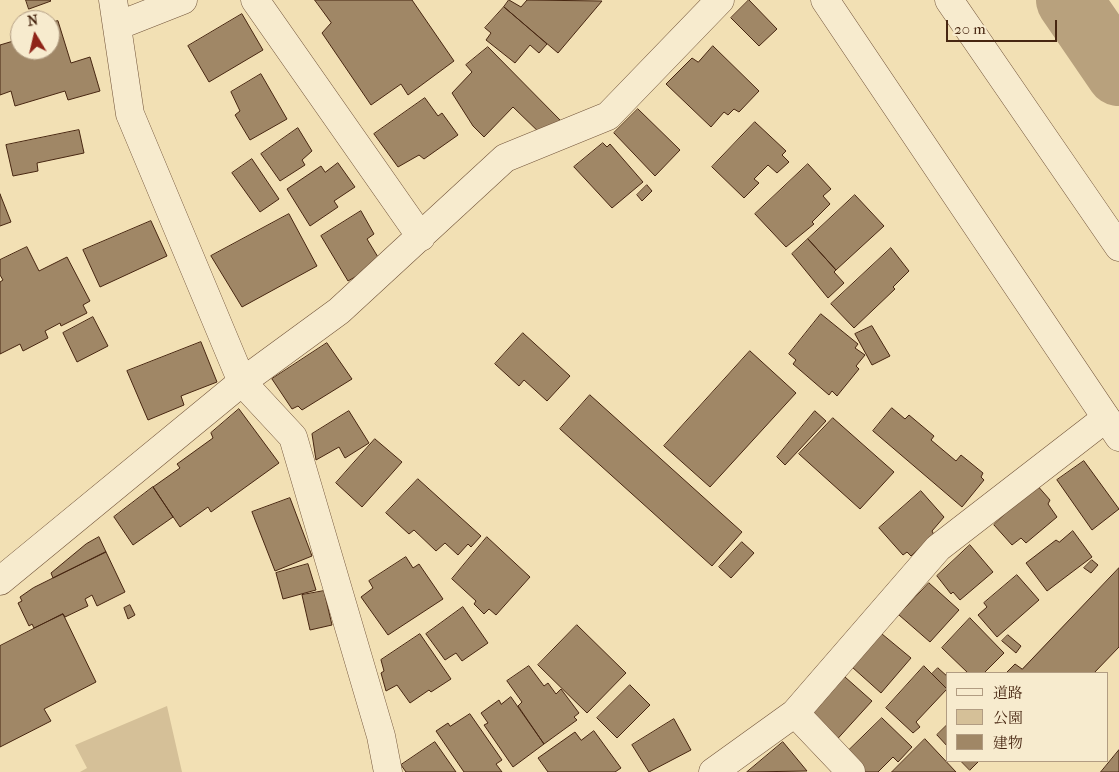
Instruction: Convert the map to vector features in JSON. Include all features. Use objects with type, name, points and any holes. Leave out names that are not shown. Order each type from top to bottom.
[{"type":"street","points":[[183,0],[115,13],[130,114],[242,382],[293,437],[381,736],[388,772]]},
{"type":"street","points":[[255,0],[421,237]]},
{"type":"street","points":[[0,580],[242,382],[339,311],[504,158],[608,116],[720,0]]},
{"type":"street","points":[[713,772],[795,713],[938,548],[1112,427],[825,0]]},
{"type":"street","points":[[950,0],[1119,247]]},
{"type":"street","points":[[795,713],[851,772]]},
{"type":"green space","points":[[167,706],[182,772],[80,772],[87,768],[75,745]]},
{"type":"building","points":[[26,0],[50,0],[51,1],[29,9]]},
{"type":"building","points":[[315,0],[412,0],[454,61],[408,95],[401,84],[371,105],[322,33],[331,23]]},
{"type":"building","points":[[509,0],[521,7],[527,0],[602,1],[558,53],[504,7]]},
{"type":"building","points":[[749,0],[777,29],[759,46],[731,18]]},
{"type":"building","points":[[504,7],[547,44],[539,53],[530,45],[515,63],[486,40],[491,33],[485,28]]},
{"type":"building","points":[[242,14],[263,50],[209,82],[188,46]]},
{"type":"building","points":[[60,27],[71,63],[90,57],[100,91],[68,100],[65,91],[15,106],[11,91],[0,95],[0,45],[10,42],[10,60],[60,60]]},
{"type":"building","points":[[713,46],[759,91],[739,112],[734,109],[728,115],[724,112],[711,127],[666,84],[692,58],[698,62]]},
{"type":"building","points":[[488,47],[561,121],[545,138],[513,107],[484,137],[473,126],[452,93],[472,72],[466,65]]},
{"type":"building","points":[[261,74],[287,119],[250,140],[235,115],[240,111],[231,92]]},
{"type":"building","points":[[425,98],[438,116],[442,113],[458,135],[424,159],[419,155],[398,167],[374,134]]},
{"type":"building","points":[[638,109],[680,150],[655,176],[614,133]]},
{"type":"building","points":[[755,122],[786,151],[782,155],[789,162],[777,173],[768,165],[754,179],[759,183],[744,198],[712,167]]},
{"type":"building","points":[[298,128],[312,151],[302,160],[305,165],[280,181],[261,154]]},
{"type":"building","points":[[79,130],[84,153],[37,163],[38,171],[13,176],[6,145]]},
{"type":"building","points":[[603,143],[607,147],[610,144],[643,182],[612,208],[574,167]]},
{"type":"building","points":[[252,159],[279,199],[260,212],[232,173]]},
{"type":"building","points":[[338,163],[355,187],[334,201],[338,207],[310,226],[287,189],[321,166],[325,172]]},
{"type":"building","points":[[808,164],[831,189],[823,196],[830,204],[812,222],[814,224],[786,247],[755,214]]},
{"type":"building","points":[[647,185],[652,191],[642,201],[637,195]]},
{"type":"building","points":[[0,194],[11,222],[0,226]]},
{"type":"building","points":[[855,195],[884,226],[836,270],[808,239]]},
{"type":"building","points":[[361,211],[374,234],[367,239],[381,262],[348,281],[321,236]]},
{"type":"building","points":[[289,214],[317,266],[242,307],[211,256]]},
{"type":"building","points":[[151,221],[167,256],[100,287],[83,250]]},
{"type":"building","points":[[808,239],[836,270],[834,272],[844,283],[828,298],[792,254]]},
{"type":"building","points":[[27,247],[39,271],[67,257],[90,301],[83,305],[87,313],[61,326],[60,323],[45,331],[48,338],[23,351],[20,344],[0,354],[0,282],[3,280],[0,275],[0,260]]},
{"type":"building","points":[[891,248],[909,271],[893,287],[895,289],[854,328],[831,304]]},
{"type":"building","points":[[821,314],[858,344],[855,348],[865,355],[856,366],[859,369],[837,396],[832,391],[829,395],[793,364],[796,360],[789,354]]},
{"type":"building","points":[[93,317],[108,346],[77,362],[63,333]]},
{"type":"building","points":[[872,326],[890,356],[872,365],[855,334]]},
{"type":"building","points":[[523,333],[570,376],[547,401],[524,380],[519,386],[495,364]]},
{"type":"building","points":[[201,342],[217,382],[181,396],[184,405],[148,420],[127,371]]},
{"type":"building","points":[[327,343],[352,379],[302,410],[298,406],[292,409],[272,379]]},
{"type":"building","points":[[750,351],[796,393],[710,487],[664,446]]},
{"type":"building","points":[[590,395],[742,532],[712,566],[560,429]]},
{"type":"building","points":[[892,408],[905,419],[909,415],[934,436],[931,440],[956,461],[961,455],[983,473],[981,477],[984,480],[962,507],[873,431]]},
{"type":"building","points":[[239,409],[279,463],[211,512],[208,507],[180,527],[153,487],[180,468],[177,464],[213,438],[211,433]]},
{"type":"building","points":[[349,411],[369,443],[345,458],[339,447],[316,460],[312,434]]},
{"type":"building","points":[[815,411],[826,421],[785,465],[777,457]]},
{"type":"building","points":[[833,418],[894,472],[860,509],[799,454]]},
{"type":"building","points":[[375,439],[402,462],[362,507],[336,483]]},
{"type":"building","points":[[1084,461],[1119,509],[1092,530],[1057,480]]},
{"type":"building","points":[[418,479],[481,536],[471,547],[468,544],[458,555],[445,543],[436,551],[414,530],[409,534],[386,513]]},
{"type":"building","points":[[1036,484],[1050,500],[1048,504],[1057,517],[1026,543],[1021,538],[1012,545],[994,525]]},
{"type":"building","points":[[153,487],[173,517],[133,545],[114,517]]},
{"type":"building","points":[[921,491],[944,517],[932,531],[934,535],[911,556],[907,552],[903,555],[879,528]]},
{"type":"building","points":[[290,498],[312,556],[275,571],[252,512]]},
{"type":"building","points":[[1073,531],[1092,557],[1047,591],[1026,563],[1056,540],[1059,542]]},
{"type":"building","points":[[99,537],[106,552],[53,578],[51,573],[86,544]]},
{"type":"building","points":[[487,537],[530,577],[496,615],[489,609],[484,614],[474,604],[476,601],[452,579]]},
{"type":"building","points":[[742,542],[754,553],[731,578],[719,567]]},
{"type":"building","points":[[970,545],[993,572],[960,600],[953,592],[951,594],[937,576]]},
{"type":"building","points":[[106,552],[125,592],[97,606],[92,595],[85,599],[88,606],[65,617],[63,614],[34,628],[32,624],[29,626],[18,603],[22,601],[20,597],[33,588]]},
{"type":"building","points":[[406,557],[413,568],[419,564],[443,599],[388,635],[361,597],[373,588],[369,581]]},
{"type":"building","points":[[1092,560],[1098,565],[1091,573],[1084,568]]},
{"type":"building","points":[[308,564],[316,590],[283,599],[276,573]]},
{"type":"building","points":[[1119,568],[1119,647],[1095,672],[1007,672],[1015,664],[1022,669]]},
{"type":"building","points":[[1017,575],[1039,600],[997,637],[978,615],[987,607],[984,603]]},
{"type":"building","points":[[929,583],[959,610],[930,642],[899,615]]},
{"type":"building","points":[[324,591],[332,625],[310,630],[302,595]]},
{"type":"building","points":[[130,605],[135,615],[128,619],[124,608]]},
{"type":"building","points":[[463,607],[488,643],[462,661],[456,653],[445,660],[426,634]]},
{"type":"building","points":[[63,614],[96,682],[44,709],[51,721],[0,747],[0,646]]},
{"type":"building","points":[[970,618],[1004,653],[985,672],[967,672],[942,648]]},
{"type":"building","points":[[577,625],[626,673],[587,713],[538,665]]},
{"type":"building","points":[[420,634],[451,679],[431,692],[429,690],[410,703],[397,685],[386,691],[381,673],[384,671],[381,660]]},
{"type":"building","points":[[882,634],[911,658],[881,693],[852,667]]},
{"type":"building","points":[[1008,635],[1021,646],[1016,653],[1002,641]]},
{"type":"building","points":[[529,666],[544,686],[548,683],[556,694],[561,689],[579,713],[574,717],[577,720],[544,744],[518,706],[522,702],[507,681]]},
{"type":"building","points":[[924,666],[946,688],[916,722],[920,727],[913,733],[886,708]]},
{"type":"building","points":[[938,668],[946,675],[946,688],[932,674]]},
{"type":"building","points":[[845,677],[872,701],[831,746],[812,715]]},
{"type":"building","points":[[630,685],[650,705],[617,738],[597,718]]},
{"type":"building","points":[[511,697],[544,744],[513,767],[484,725],[488,723],[481,713],[499,700],[501,704]]},
{"type":"building","points":[[470,714],[502,760],[496,764],[502,772],[464,772],[436,731],[448,723],[450,726]]},
{"type":"building","points":[[882,718],[912,747],[898,762],[893,757],[878,772],[859,772],[843,756]]},
{"type":"building","points":[[674,719],[691,750],[649,772],[632,745]]},
{"type":"building","points":[[946,726],[946,745],[937,735]]},
{"type":"building","points":[[594,731],[621,768],[615,772],[548,772],[538,758],[575,732],[581,740]]},
{"type":"building","points":[[925,739],[956,772],[892,772]]},
{"type":"building","points":[[435,742],[456,772],[406,772],[401,765]]},
{"type":"building","points":[[783,742],[807,771],[747,772]]},
{"type":"building","points":[[1119,750],[1119,772],[1101,772]]},
{"type":"building","points":[[962,762],[978,762],[970,770]]},
{"type":"waterway","points":[[1069,0],[1119,73]]}]
